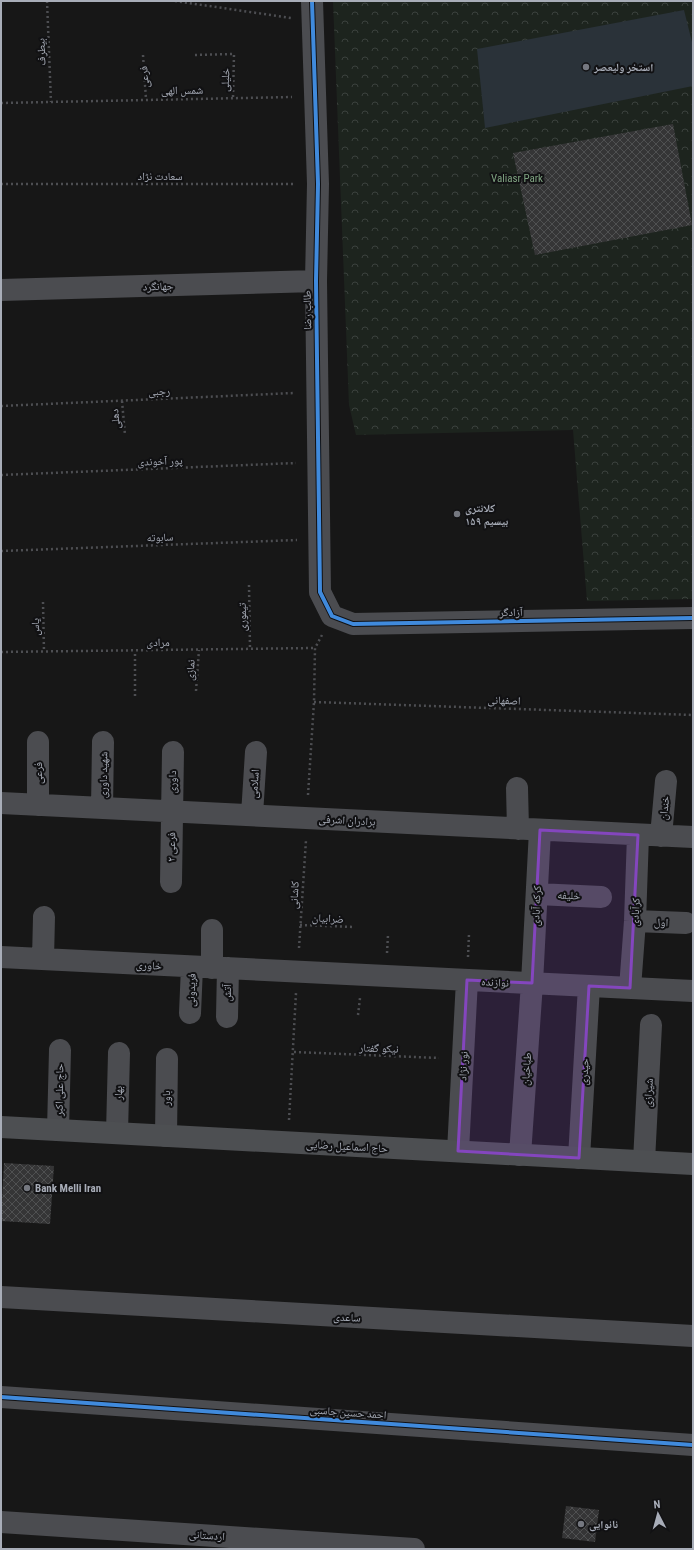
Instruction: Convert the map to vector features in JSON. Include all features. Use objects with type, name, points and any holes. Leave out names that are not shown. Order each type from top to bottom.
[{"type":"main road","name":"حاج اسماعیل رضایی","points":[[1,1127],[693,1164]]},
{"type":"street","name":"طالب رضا","points":[[312,11],[318,184],[316,281],[320,592],[332,616]]},
{"type":"street","name":"جهانگرد","points":[[1,290],[316,281]]},
{"type":"street","name":"آزادگر","points":[[332,616],[353,624],[693,618]]},
{"type":"street","name":"فرعی","points":[[38,742],[38,804]]},
{"type":"street","name":"شهید داوری","points":[[102,808],[103,742]]},
{"type":"street","name":"داوری","points":[[172,811],[173,752]]},
{"type":"street","name":"اسلامی","points":[[252,815],[256,752]]},
{"type":"street","name":"خندان","points":[[661,836],[666,781]]},
{"type":"street","points":[[517,788],[518,829]]},
{"type":"street","name":"برادران اشرفی","points":[[1,803],[693,837]]},
{"type":"street","name":"فرعی ۲","points":[[171,882],[172,811]]},
{"type":"street","name":"کرکه آبادی","points":[[532,983],[540,830]]},
{"type":"street","name":"کرآبادی","points":[[630,988],[635,921],[638,835]]},
{"type":"street","name":"خلیفه","points":[[537,894],[601,897]]},
{"type":"street","points":[[43,959],[44,917]]},
{"type":"street","name":"اول","points":[[635,921],[686,923]]},
{"type":"street","points":[[211,968],[212,930]]},
{"type":"street","name":"خاوری","points":[[1,957],[297,972]]},
{"type":"street","name":"فریدونی","points":[[190,1013],[211,968]]},
{"type":"street","name":"آتش","points":[[211,968],[226,1017]]},
{"type":"street","name":"نوازنده","points":[[297,972],[693,991]]},
{"type":"street","name":"نور نژاد","points":[[458,1151],[467,980]]},
{"type":"street","name":"طباخیان","points":[[520,1155],[532,983]]},
{"type":"street","name":"حیدری","points":[[579,1158],[590,986]]},
{"type":"street","name":"شیرازی","points":[[644,1161],[651,1025]]},
{"type":"street","name":"حاج علی اکبر","points":[[58,1130],[60,1050]]},
{"type":"street","name":"بهار","points":[[117,1133],[119,1053]]},
{"type":"street","name":"باور","points":[[166,1136],[167,1059]]},
{"type":"street","name":"ساعدی","points":[[1,1297],[693,1336]]},
{"type":"street","name":"احمد حسین جاسبی","points":[[1,1397],[693,1445]]},
{"type":"street","name":"اردستانی","points":[[1,1522],[414,1549]]},
{"type":"path","points":[[174,1],[312,11]]},
{"type":"path","points":[[135,650],[135,696]]},
{"type":"highlighted area","points":[[540,830],[638,835],[630,988],[589,986],[579,1158],[458,1151],[467,980],[532,983]]},
{"type":"green space","name":"Valiasr Park","points":[[333,1],[693,1],[693,599],[587,601],[573,430],[356,435],[349,405]]},
{"type":"shaded area","name":"استخر ولیعصر","points":[[684,10],[693,46],[693,86],[485,128],[477,49]]},
{"type":"building","points":[[673,124],[692,225],[535,255],[513,153]]},
{"type":"building","name":"Bank Melli Iran","points":[[4,1163],[54,1166],[50,1224],[1,1221]]},
{"type":"building","name":"نانوایی","points":[[566,1506],[599,1510],[595,1542],[562,1538]]},
{"type":"cycle path","points":[[312,1],[318,184],[316,281],[320,592],[332,616],[353,624],[693,618]]},
{"type":"cycle path","points":[[1,1397],[693,1445]]},
{"type":"place","name":"استخر ولیعصر","points":[[586,67]]},
{"type":"place","name":"کلانتری ۱۵۹ بیسیم","points":[[457,514]]},
{"type":"place","name":"Bank Melli Iran","points":[[27,1188]]},
{"type":"place","name":"نانوایی","points":[[581,1524]]}]
